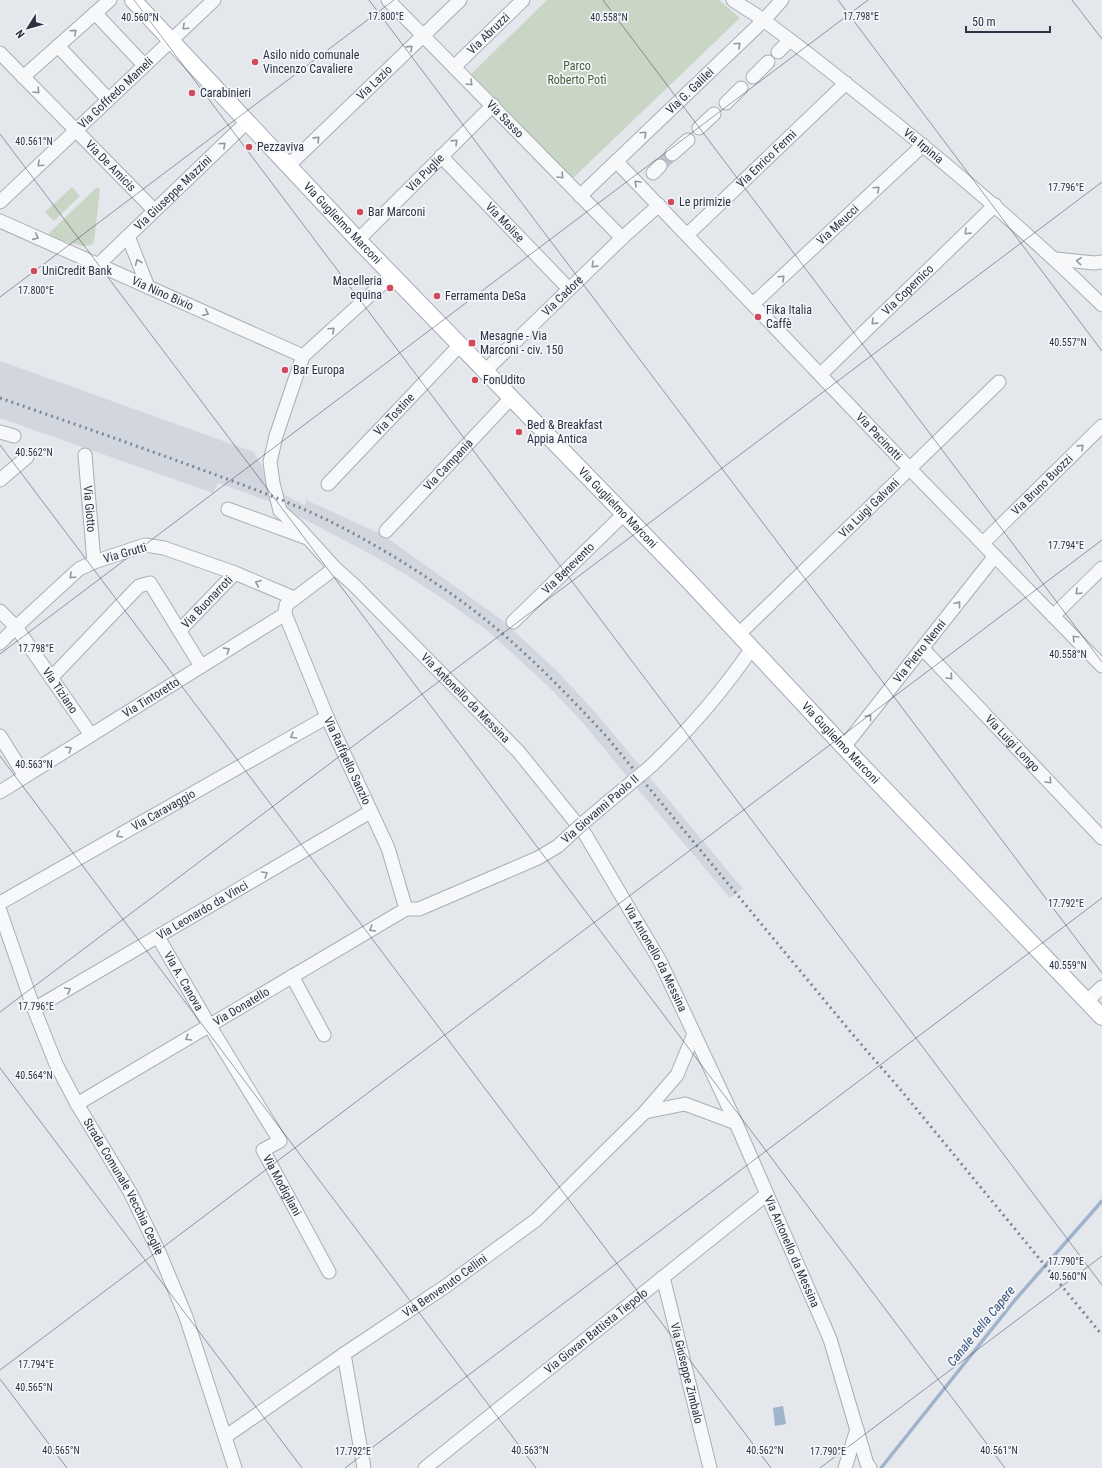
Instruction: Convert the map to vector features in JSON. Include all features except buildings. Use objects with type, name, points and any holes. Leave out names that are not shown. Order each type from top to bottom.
[{"type":"main road","name":"Via Guglielmo Marconi","points":[[132,0],[358,240],[624,514],[1102,1017]]},
{"type":"street","points":[[24,77],[110,0]]},
{"type":"street","name":"Via Goffredo Mameli","points":[[0,202],[214,0]]},
{"type":"street","name":"Via Sasso","points":[[388,0],[493,105],[622,238]]},
{"type":"street","name":"Via Lazio","points":[[288,166],[460,0]]},
{"type":"street","name":"Via Abruzzi","points":[[454,67],[523,0]]},
{"type":"street","name":"Via Irpinia","points":[[733,0],[764,20],[923,145],[995,205],[1056,259],[1102,305]]},
{"type":"street","name":"Via G. Galilei","points":[[580,196],[764,20],[782,0]]},
{"type":"street","points":[[96,13],[144,66]]},
{"type":"street","points":[[778,52],[790,40]]},
{"type":"street","points":[[58,46],[108,99]]},
{"type":"street","name":"Via De Amicis","points":[[0,53],[154,210]]},
{"type":"street","points":[[752,77],[768,62]]},
{"type":"street","name":"Via Enrico Fermi","points":[[687,235],[846,83]]},
{"type":"street","points":[[726,103],[741,88]]},
{"type":"street","name":"Via Puglie","points":[[358,240],[493,105]]},
{"type":"street","points":[[699,128],[714,114]]},
{"type":"street","name":"Via Giuseppe Mazzini","points":[[98,265],[247,122]]},
{"type":"street","points":[[672,154],[688,140]]},
{"type":"street","name":"Via Meucci","points":[[753,304],[923,145]]},
{"type":"street","name":"Via Molise","points":[[441,156],[569,289]]},
{"type":"street","name":"Via Pacinotti","points":[[616,161],[821,374],[910,469],[1102,666]]},
{"type":"street","name":"Via Cadore","points":[[486,371],[622,238],[659,205]]},
{"type":"street","name":"Via Copernico","points":[[821,374],[995,205]]},
{"type":"street","name":"Via Nino Bixio","points":[[0,221],[303,356]]},
{"type":"street","points":[[128,236],[148,287]]},
{"type":"street","points":[[1056,259],[1094,263],[1102,262]]},
{"type":"street","points":[[303,356],[392,275]]},
{"type":"street","name":"Via Tostine","points":[[328,484],[460,345]]},
{"type":"street","name":"Via Antonello da Messina","points":[[303,356],[276,436],[270,462],[273,483],[280,511],[291,520],[334,568],[353,584],[518,751],[585,834],[660,961],[736,1123],[830,1339],[869,1466]]},
{"type":"street","name":"Via Luigi Galvani","points":[[738,634],[999,382]]},
{"type":"street","name":"Via Campania","points":[[386,531],[511,398]]},
{"type":"street","name":"Via Bruno Buozzi","points":[[983,543],[1102,426]]},
{"type":"street","points":[[0,432],[14,436]]},
{"type":"street","name":"Via Giotto","points":[[86,455],[94,562]]},
{"type":"street","points":[[0,480],[27,457]]},
{"type":"street","points":[[228,509],[307,538]]},
{"type":"street","name":"Via Benevento","points":[[513,622],[624,514]]},
{"type":"street","name":"Via Grutti","points":[[0,643],[79,569],[94,562],[145,545],[164,548],[235,573],[294,598]]},
{"type":"street","name":"Via Pietro Nenni","points":[[844,747],[995,556]]},
{"type":"street","points":[[294,598],[334,568]]},
{"type":"street","points":[[1053,616],[1102,568]]},
{"type":"street","name":"Via Buonarroti","points":[[180,630],[235,573]]},
{"type":"street","points":[[51,678],[139,586],[150,583],[201,666]]},
{"type":"street","name":"Via Tintoretto","points":[[0,792],[285,614],[286,605],[294,598]]},
{"type":"street","name":"Via Tiziano","points":[[0,610],[16,627],[91,735]]},
{"type":"street","name":"Via Raffaello Sanzio","points":[[285,614],[326,717],[388,848],[406,909]]},
{"type":"street","name":"Via Giovanni Paolo II","points":[[406,909],[419,909],[538,858],[558,846],[671,747],[707,707],[752,648]]},
{"type":"street","name":"Via Luigi Longo","points":[[923,649],[1102,838]]},
{"type":"street","name":"Via Caravaggio","points":[[0,903],[326,717]]},
{"type":"street","points":[[0,736],[25,776]]},
{"type":"street","name":"Via Leonardo da Vinci","points":[[34,1009],[370,812]]},
{"type":"street","name":"Via Donatello","points":[[77,1104],[406,909]]},
{"type":"street","name":"Strada Comunale Vecchia Ceglie","points":[[0,911],[34,1009],[56,1064],[77,1104],[130,1192],[159,1252],[186,1317],[235,1468]]},
{"type":"street","name":"Via A. Canova","points":[[158,937],[209,1025]]},
{"type":"street","points":[[292,976],[324,1035]]},
{"type":"street","points":[[1087,1001],[1102,987]]},
{"type":"street","name":"Via Modigliani","points":[[209,1025],[280,1141],[263,1150],[330,1272]]},
{"type":"street","name":"Via Benvenuto Cellini","points":[[225,1437],[344,1354],[446,1286],[536,1220],[646,1112],[677,1075],[694,1034]]},
{"type":"street","points":[[646,1112],[685,1104],[736,1123]]},
{"type":"street","name":"Via Giovan Battista Tiepolo","points":[[425,1468],[767,1194]]},
{"type":"street","name":"Via Giuseppe Zimbalo","points":[[663,1277],[710,1468]]},
{"type":"street","points":[[344,1354],[364,1468]]},
{"type":"street","points":[[845,1468],[857,1429]]},
{"type":"shaded area","points":[[0,361],[254,452],[262,466],[267,486],[305,505],[306,500],[383,535],[502,620],[557,671],[595,712],[743,889],[730,898],[584,724],[550,688],[488,631],[446,601],[405,574],[363,550],[271,502],[218,483],[213,493],[0,418]]},
{"type":"green space","name":"Parco Roberto Potì","points":[[547,0],[719,0],[740,18],[573,178],[471,74]]},
{"type":"green space","points":[[72,187],[80,196],[54,221],[45,212]]},
{"type":"green space","points":[[97,187],[100,189],[94,242],[91,245],[82,246],[50,237],[49,233]]},
{"type":"water","points":[[783,1406],[786,1424],[775,1426],[773,1408]]},
{"type":"waterway","name":"Canale della Capere","points":[[881,1468],[1015,1300],[1102,1201]]},
{"type":"tunnel","points":[[660,166],[672,154]]},
{"type":"railway","points":[[0,398],[228,479],[319,516],[368,542],[432,581],[469,607],[511,641],[531,659],[606,736],[854,1036],[900,1089],[1102,1335]]},
{"type":"place","name":"Asilo nido comunale Vincenzo Cavaliere","points":[[255,62]]},
{"type":"place","name":"Carabinieri","points":[[192,93]]},
{"type":"place","name":"Pezzaviva","points":[[249,147]]},
{"type":"place","name":"Le primizie","points":[[671,202]]},
{"type":"place","name":"Bar Marconi","points":[[360,212]]},
{"type":"place","name":"UniCredit Bank","points":[[34,271]]},
{"type":"place","name":"Macelleria equina","points":[[390,288]]},
{"type":"place","name":"Ferramenta DeSa","points":[[437,296]]},
{"type":"place","name":"Fika Italia Caffè","points":[[758,317]]},
{"type":"place","name":"Mesagne - Via Marconi - civ. 150","points":[[472,343]]},
{"type":"place","name":"Bar Europa","points":[[285,370]]},
{"type":"place","name":"FonUdito","points":[[475,380]]},
{"type":"place","name":"Bed & Breakfast Appia Antica","points":[[519,432]]}]
